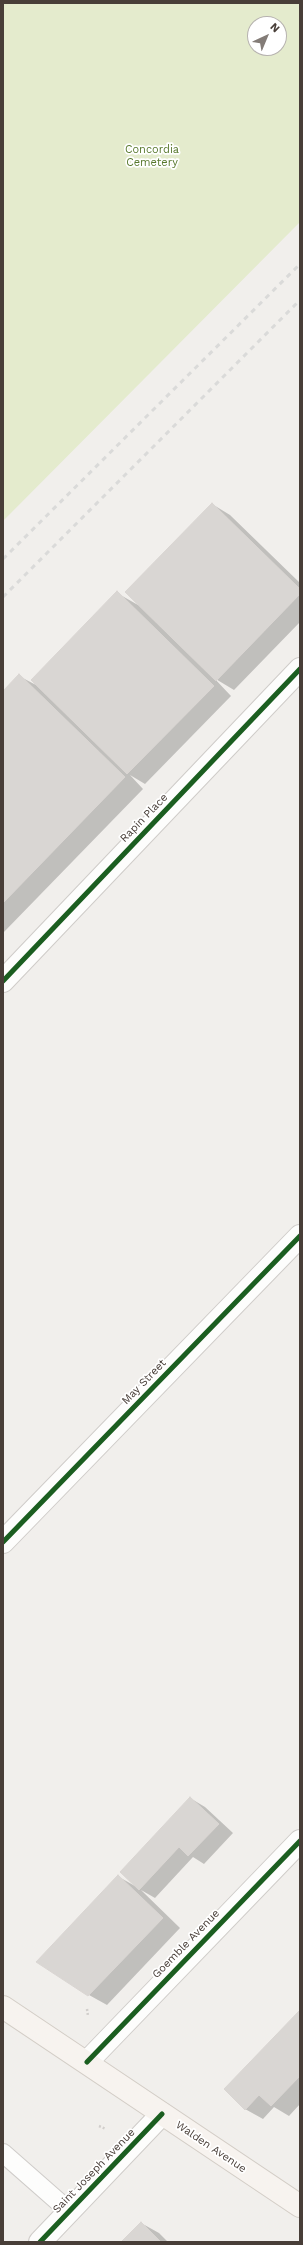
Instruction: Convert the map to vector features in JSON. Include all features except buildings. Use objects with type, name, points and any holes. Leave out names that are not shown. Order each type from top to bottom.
[{"type":"main road","name":"Walden Avenue","points":[[3,2006],[300,2206]]},
{"type":"street","name":"Rapin Place","points":[[3,981],[300,669]]},
{"type":"street","name":"May Street","points":[[3,1542],[300,1236]]},
{"type":"street","name":"Goemble Avenue","points":[[87,2062],[300,1841]]},
{"type":"street","name":"Saint Joseph Avenue","points":[[40,2242],[162,2114]]},
{"type":"lane","points":[[3,2153],[69,2211]]},
{"type":"path","points":[[87,2009],[88,2016]]},
{"type":"green space","name":"Concordia Cemetery","points":[[3,3],[300,3],[300,222],[3,521]]},
{"type":"railway","points":[[3,559],[300,264]]},
{"type":"railway","points":[[3,597],[300,300]]},
{"type":"cycle path","points":[[3,981],[300,669]]},
{"type":"cycle path","points":[[3,1542],[300,1236]]},
{"type":"cycle path","points":[[87,2062],[300,1841]]},
{"type":"cycle path","points":[[40,2242],[162,2114]]}]
